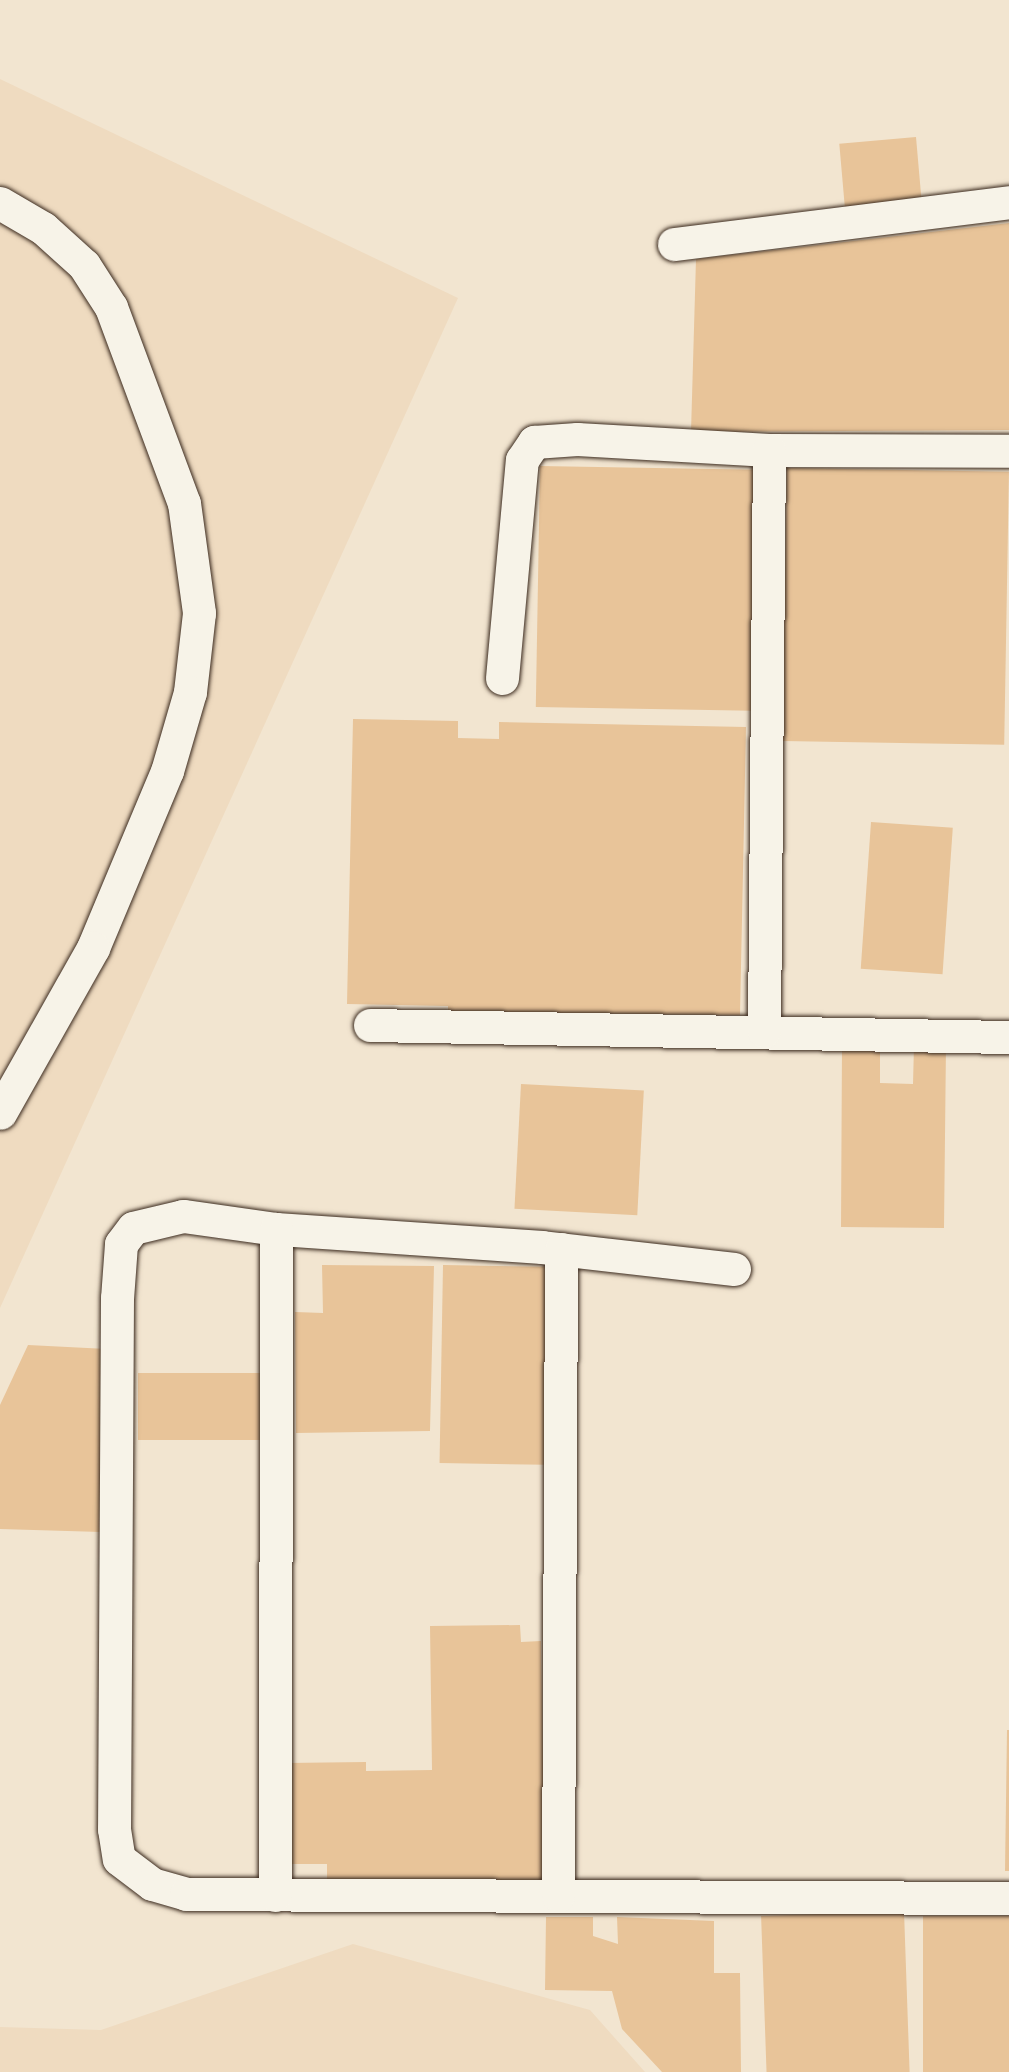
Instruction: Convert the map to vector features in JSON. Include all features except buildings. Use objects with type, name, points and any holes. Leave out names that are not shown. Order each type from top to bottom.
[{"type":"lane","points":[[674,244],[1009,202]]},
{"type":"lane","points":[[0,203],[43,228],[84,265],[111,308],[184,504],[199,613],[190,692],[167,771],[93,948],[0,1113]]},
{"type":"lane","points":[[502,678],[526,449],[552,439],[578,439],[769,450],[1009,451]]},
{"type":"lane","points":[[764,1031],[769,450]]},
{"type":"lane","points":[[370,1025],[1009,1037]]},
{"type":"lane","points":[[734,1269],[561,1249],[276,1229],[172,1217],[133,1228],[121,1244],[114,1806],[119,1859],[130,1872],[186,1894],[1009,1898]]},
{"type":"lane","points":[[274,1895],[276,1229]]},
{"type":"lane","points":[[558,1895],[561,1249]]},
{"type":"shaded area","points":[[0,79],[458,298],[0,1308]]},
{"type":"shaded area","points":[[353,1944],[590,2010],[645,2072],[0,2072],[0,2027],[101,2030]]}]
